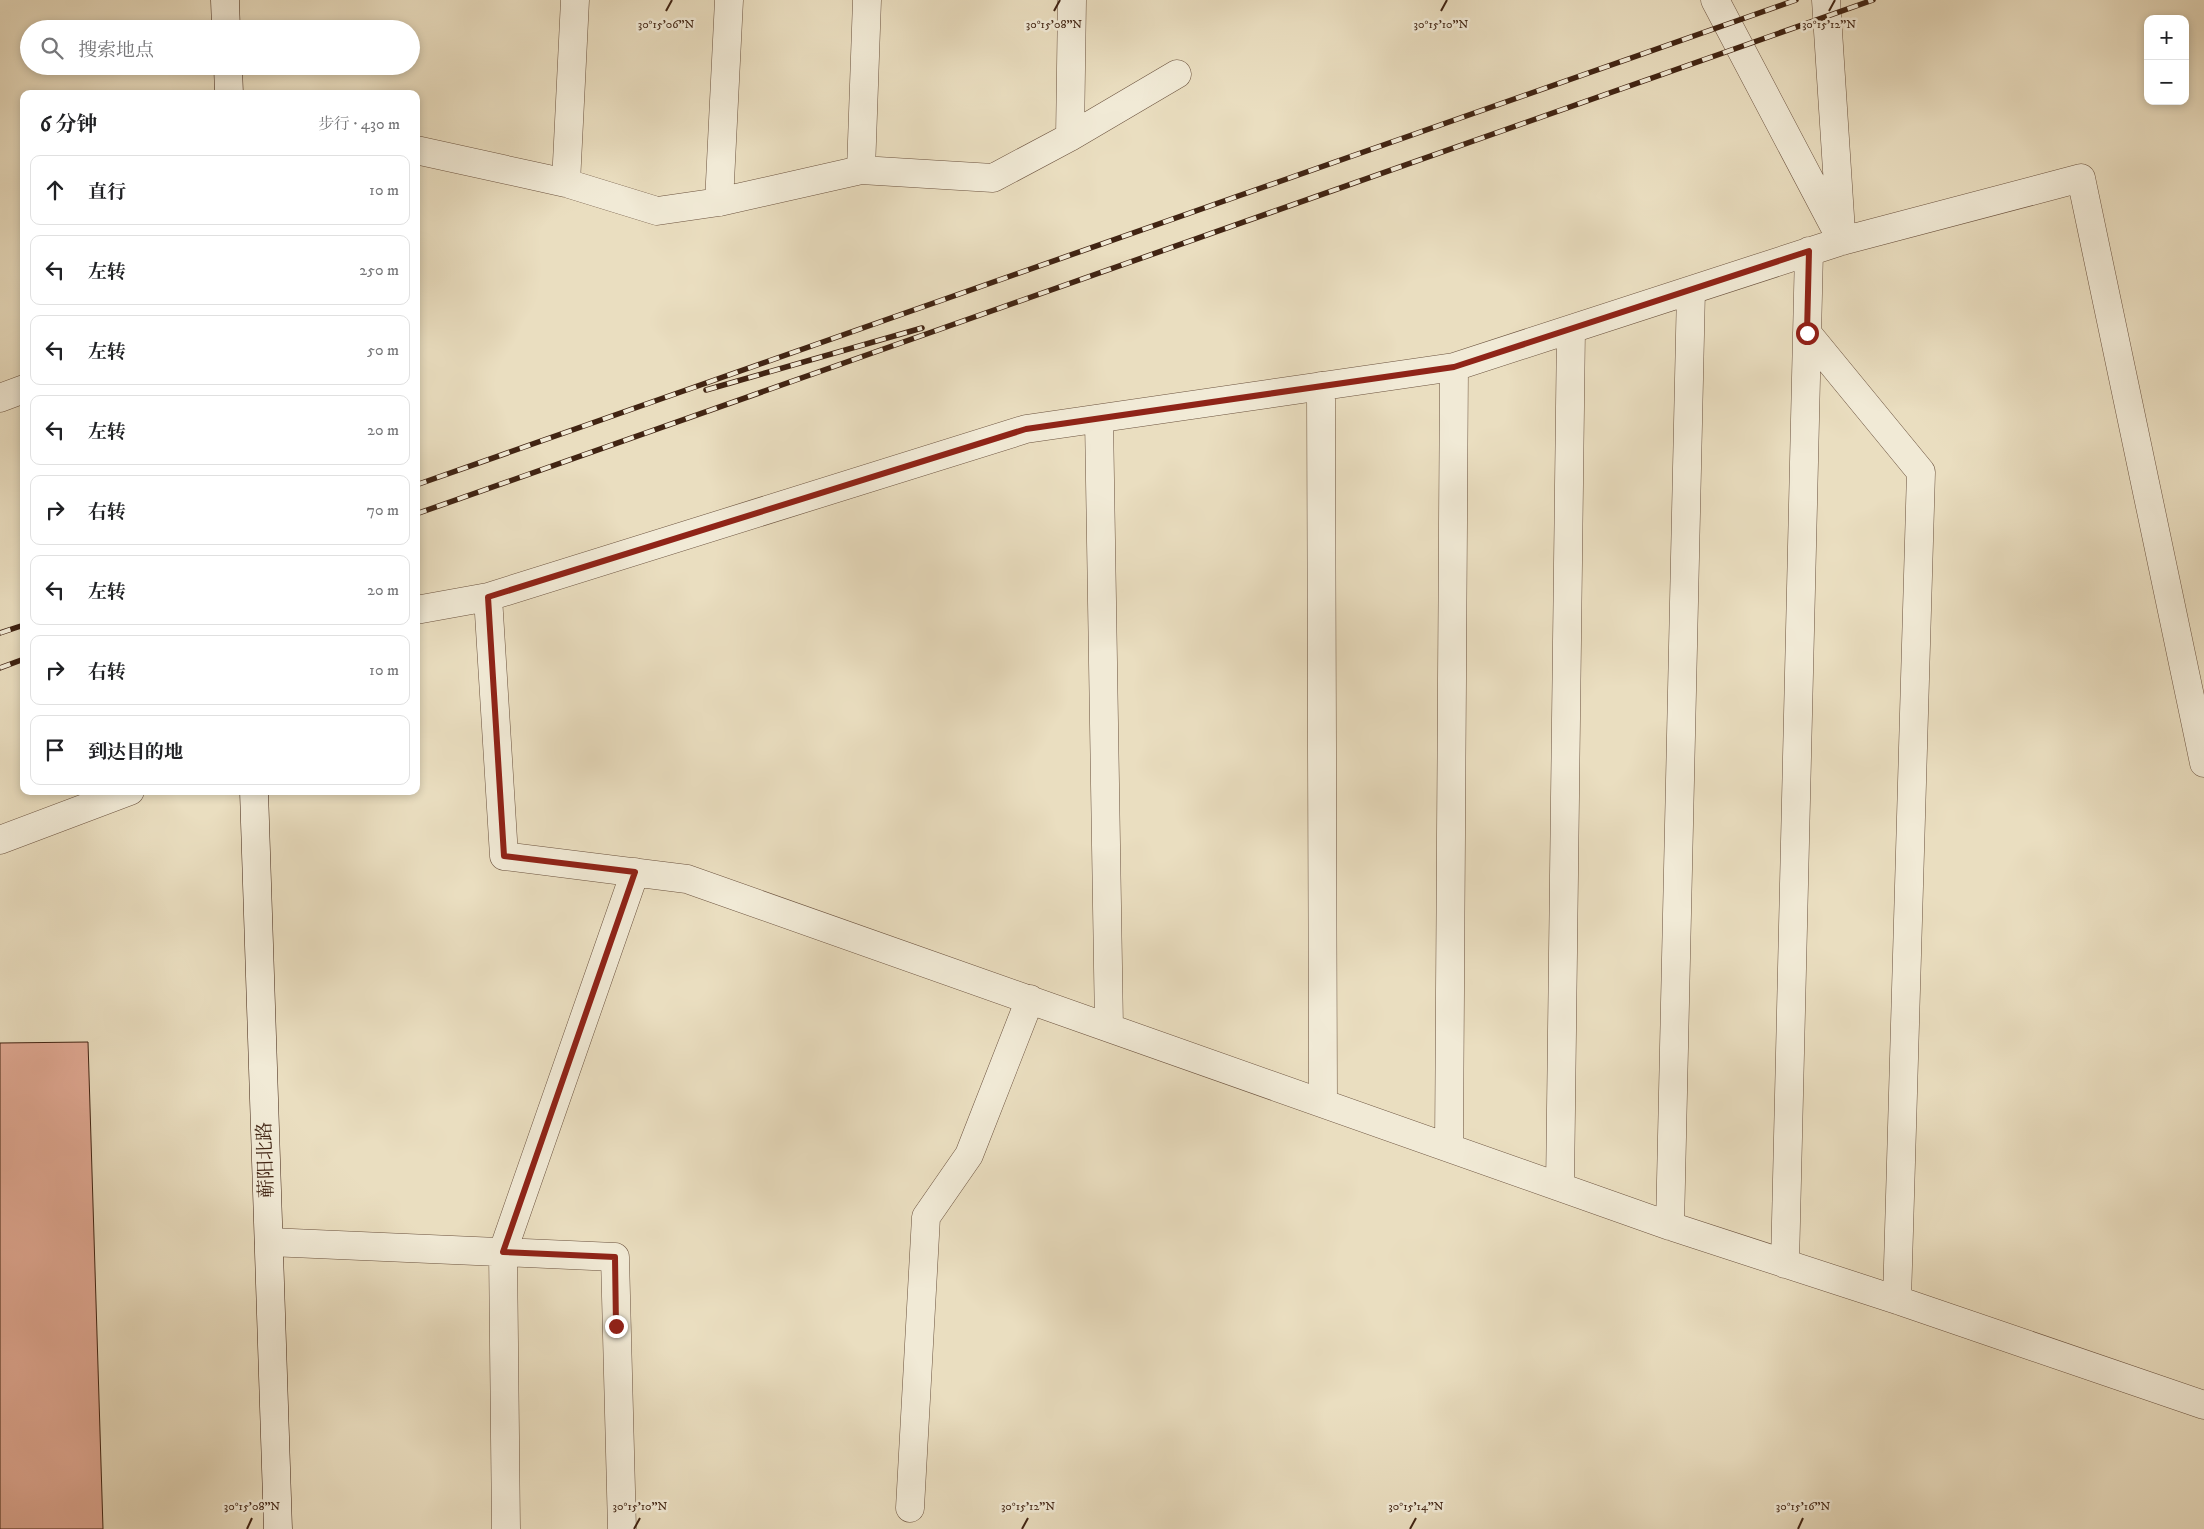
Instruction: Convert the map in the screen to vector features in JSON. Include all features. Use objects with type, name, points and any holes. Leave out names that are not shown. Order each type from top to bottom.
[{"type":"street","points":[[225,0],[226,20]]},
{"type":"street","points":[[566,184],[574,0]]},
{"type":"street","points":[[719,202],[729,0]]},
{"type":"street","points":[[861,170],[867,0]]},
{"type":"street","points":[[1070,137],[1072,0]]},
{"type":"street","points":[[1716,0],[1842,241]]},
{"type":"street","points":[[1826,0],[1842,241]]},
{"type":"street","points":[[420,151],[566,184],[657,211],[719,202],[861,170],[993,178],[1070,137],[1177,74]]},
{"type":"street","points":[[228,75],[229,90]]},
{"type":"street","points":[[420,609],[488,597],[1026,429],[1454,367],[1842,241],[2081,178],[2204,763]]},
{"type":"street","points":[[1785,1264],[1809,251]]},
{"type":"street","points":[[1670,1226],[1691,290]]},
{"type":"street","points":[[1560,1187],[1571,329]]},
{"type":"street","points":[[1807,333],[1921,472],[1897,1300]]},
{"type":"street","points":[[1449,1147],[1454,367]]},
{"type":"street","points":[[1321,386],[1323,1102]]},
{"type":"street","points":[[0,398],[20,390]]},
{"type":"street","points":[[1099,418],[1109,1027]]},
{"type":"street","points":[[488,597],[504,856],[687,879],[1670,1226],[1897,1300],[2204,1405]]},
{"type":"street","points":[[0,840],[119,795]]},
{"type":"street","name":"蕲阳北路","points":[[254,795],[278,1529]]},
{"type":"street","points":[[506,1529],[503,1252],[635,872]]},
{"type":"street","points":[[910,1508],[926,1217],[969,1155],[1030,999]]},
{"type":"street","points":[[268,1242],[615,1257],[622,1529]]},
{"type":"building","points":[[88,1042],[103,1529],[0,1529],[0,1043]]},
{"type":"railway","points":[[420,484],[1796,0]]},
{"type":"railway","points":[[420,513],[1873,0]]},
{"type":"railway","points":[[706,390],[922,328]]},
{"type":"railway","points":[[0,633],[20,626]]},
{"type":"railway","points":[[0,668],[20,660]]},
{"type":"route","points":[[616,1326],[615,1257],[503,1252],[635,872],[504,856],[488,597],[1026,429],[1454,367],[1809,251],[1807,333]]}]
